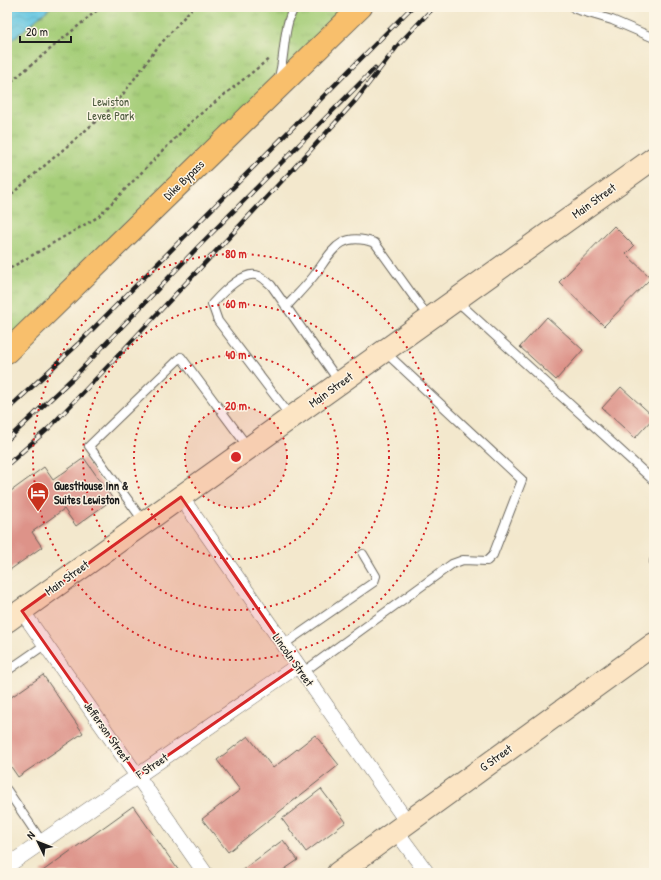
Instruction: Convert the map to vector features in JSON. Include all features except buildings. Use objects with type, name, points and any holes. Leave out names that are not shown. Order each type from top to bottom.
[{"type":"highway","name":"Dike Bypass","points":[[7,352],[361,7]]},
{"type":"main road","name":"Main Street","points":[[12,614],[181,497],[654,158]]},
{"type":"main road","name":"G Street","points":[[338,873],[654,644]]},
{"type":"street","name":"Lincoln Street","points":[[181,497],[299,669],[401,826],[427,873]]},
{"type":"street","name":"Jefferson Street","points":[[12,614],[46,644],[205,873]]},
{"type":"street","name":"F Street","points":[[7,866],[138,776],[299,669]]},
{"type":"lane","points":[[272,95],[280,76],[288,23],[295,7]]},
{"type":"lane","points":[[575,9],[612,20],[654,38]]},
{"type":"lane","points":[[286,307],[314,276],[326,257],[346,240],[361,238],[375,243],[430,319]]},
{"type":"lane","points":[[292,418],[218,321],[212,304],[226,289],[247,275],[258,275],[271,285],[340,383]]},
{"type":"lane","points":[[456,300],[654,481]]},
{"type":"lane","points":[[299,669],[452,564],[463,560],[487,561],[493,555],[522,480],[384,351]]},
{"type":"lane","points":[[144,523],[89,446],[182,357],[249,448]]},
{"type":"lane","points":[[283,646],[374,582],[376,576],[363,554]]},
{"type":"lane","points":[[7,671],[46,644]]},
{"type":"lane","points":[[7,790],[42,842]]},
{"type":"path","points":[[7,85],[102,7]]},
{"type":"path","points":[[7,198],[115,105],[157,48],[193,7]]},
{"type":"path","points":[[7,273],[12,268],[98,217],[193,120],[285,47]]},
{"type":"highlighted area","points":[[181,497],[297,666],[138,776],[22,611]]},
{"type":"green space","name":"Lewiston Levee Park","points":[[51,7],[361,7],[7,352],[7,44]]},
{"type":"water","points":[[7,7],[51,7],[7,44]]},
{"type":"railway","points":[[7,410],[78,344],[412,7]]},
{"type":"railway","points":[[7,465],[49,428],[308,153],[356,100],[399,44],[434,7]]},
{"type":"railway","points":[[7,440],[74,377],[195,250],[375,68]]},
{"type":"place","name":"GuestHouse Inn & Suites Lewiston","points":[[38,512]]}]
